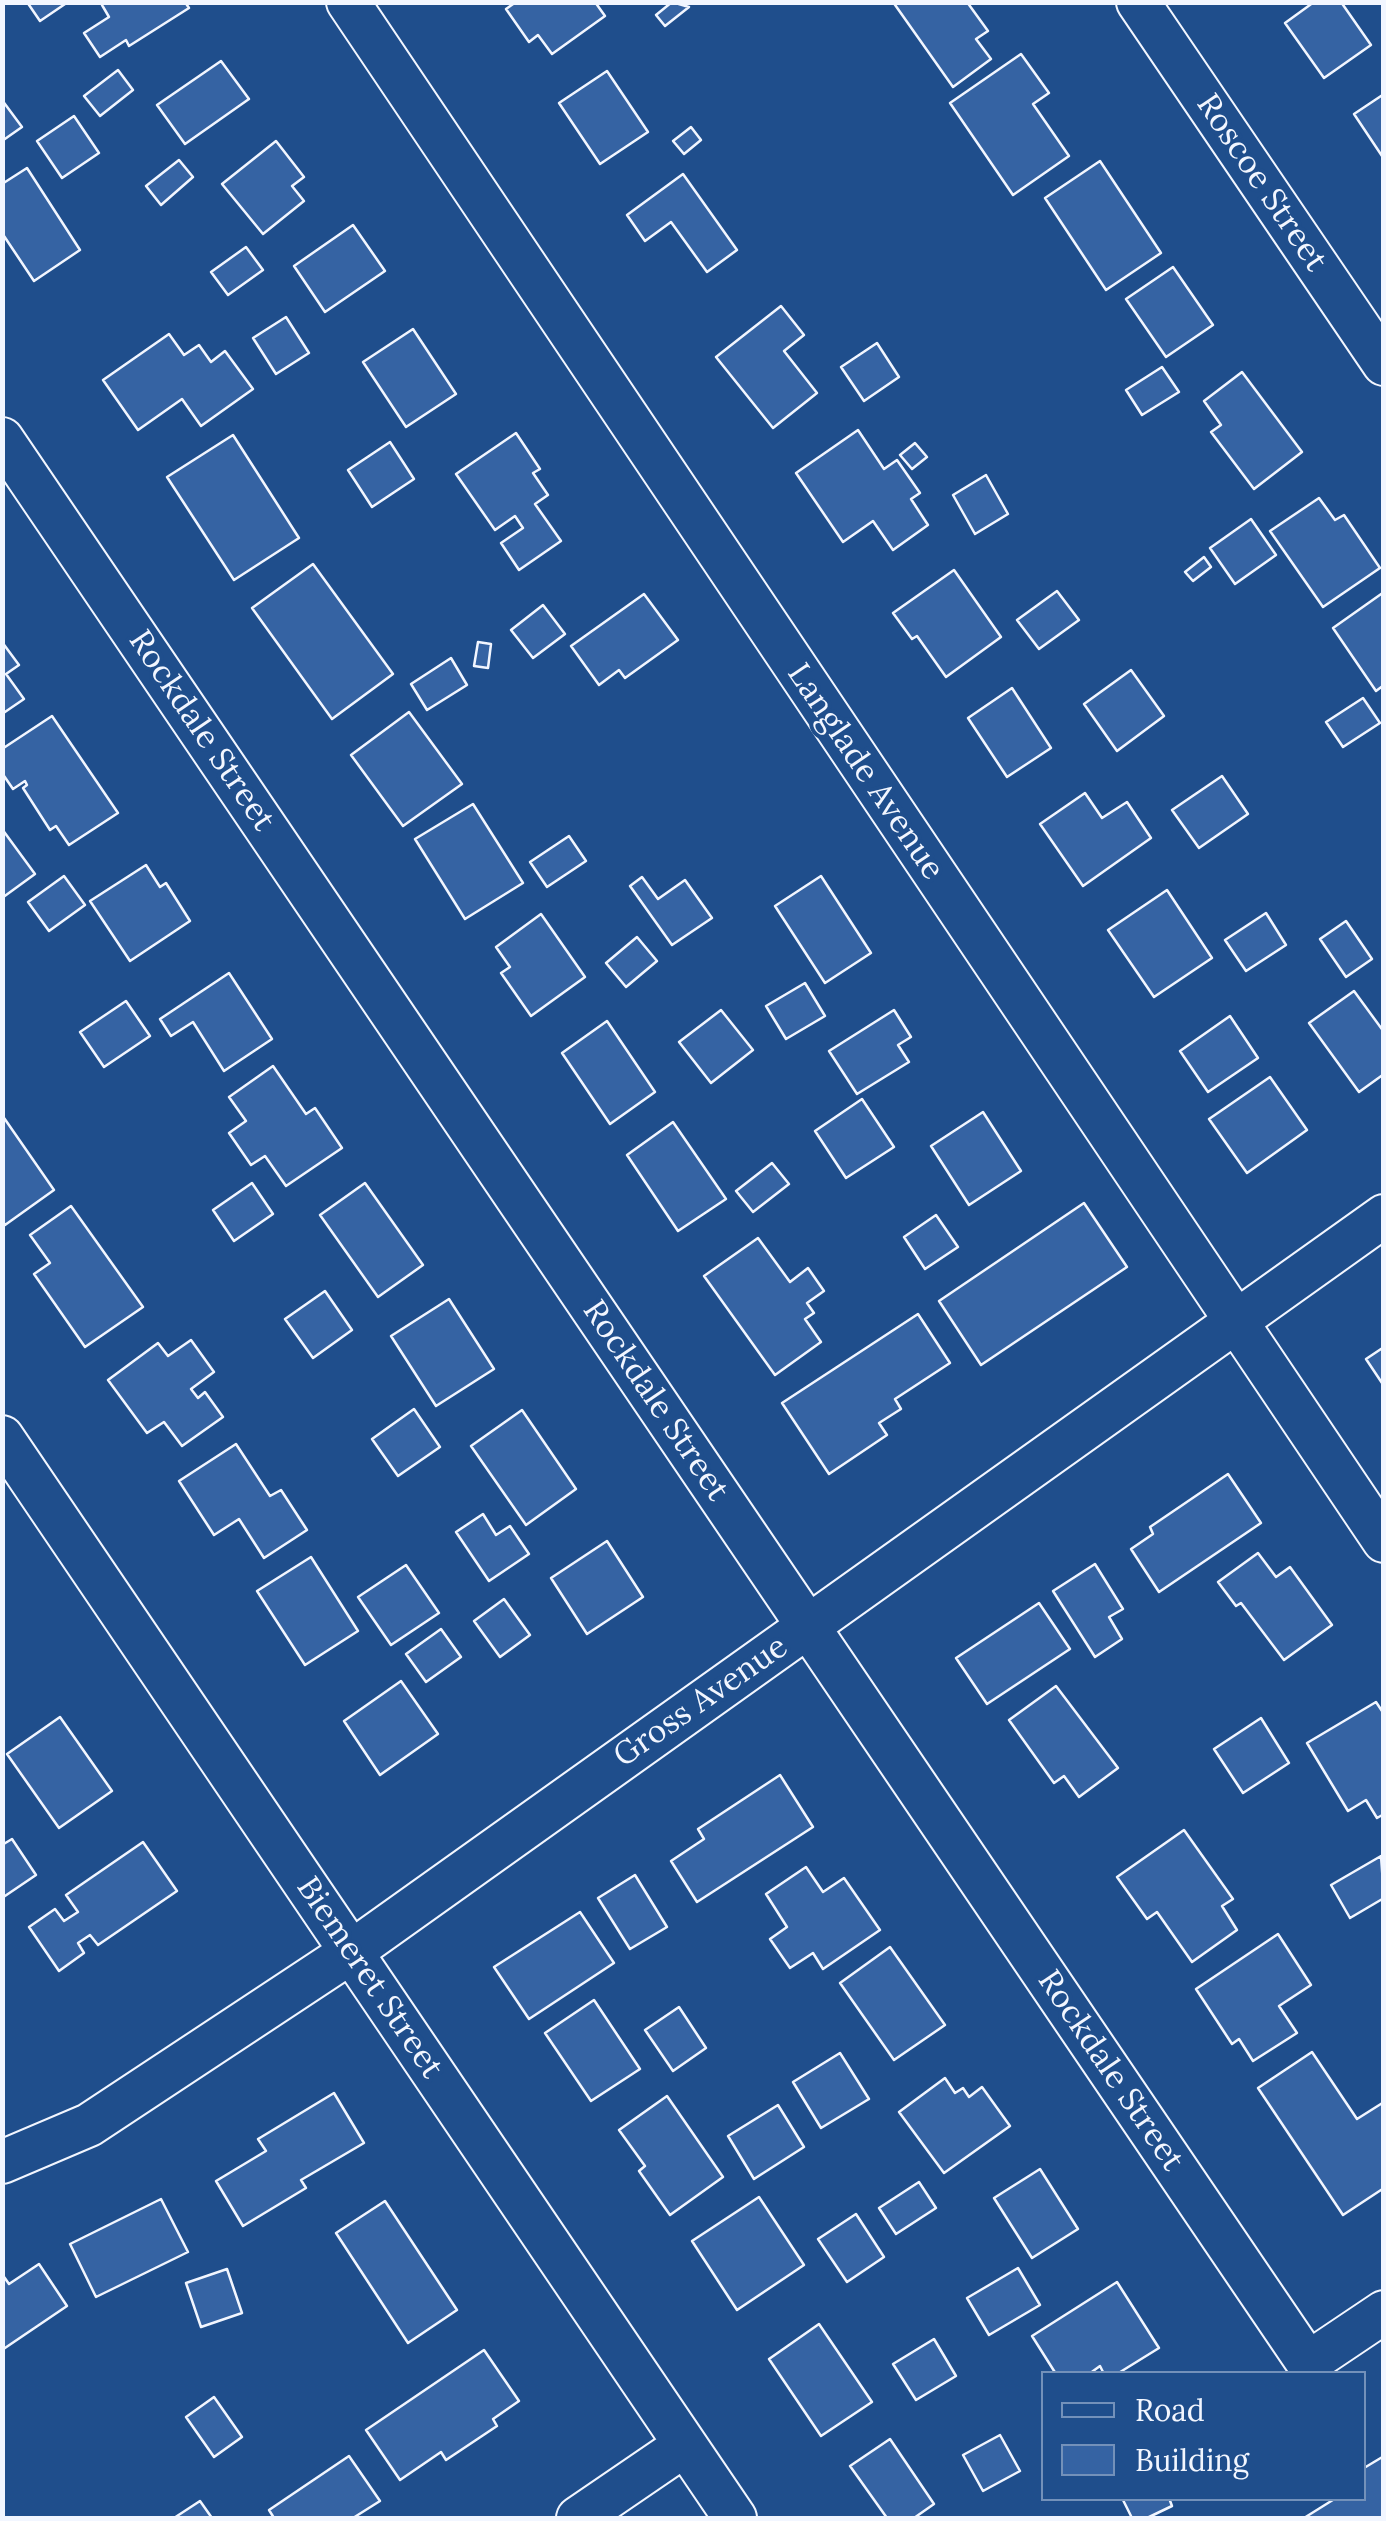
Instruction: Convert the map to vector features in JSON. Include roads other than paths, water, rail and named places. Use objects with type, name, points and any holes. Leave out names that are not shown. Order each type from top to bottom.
[{"type":"street","name":"Langlade Avenue","points":[[348,2],[1384,1541]]},
{"type":"street","name":"Roscoe Street","points":[[1138,2],[1384,364]]},
{"type":"street","name":"Rockdale Street","points":[[2,439],[1308,2363],[1384,2312]]},
{"type":"street","name":"Gross Avenue","points":[[2,2162],[88,2125],[351,1952],[1384,1216]]},
{"type":"street","name":"Biemeret Street","points":[[2,1437],[735,2518]]},
{"type":"street","points":[[578,2518],[685,2445]]}]
